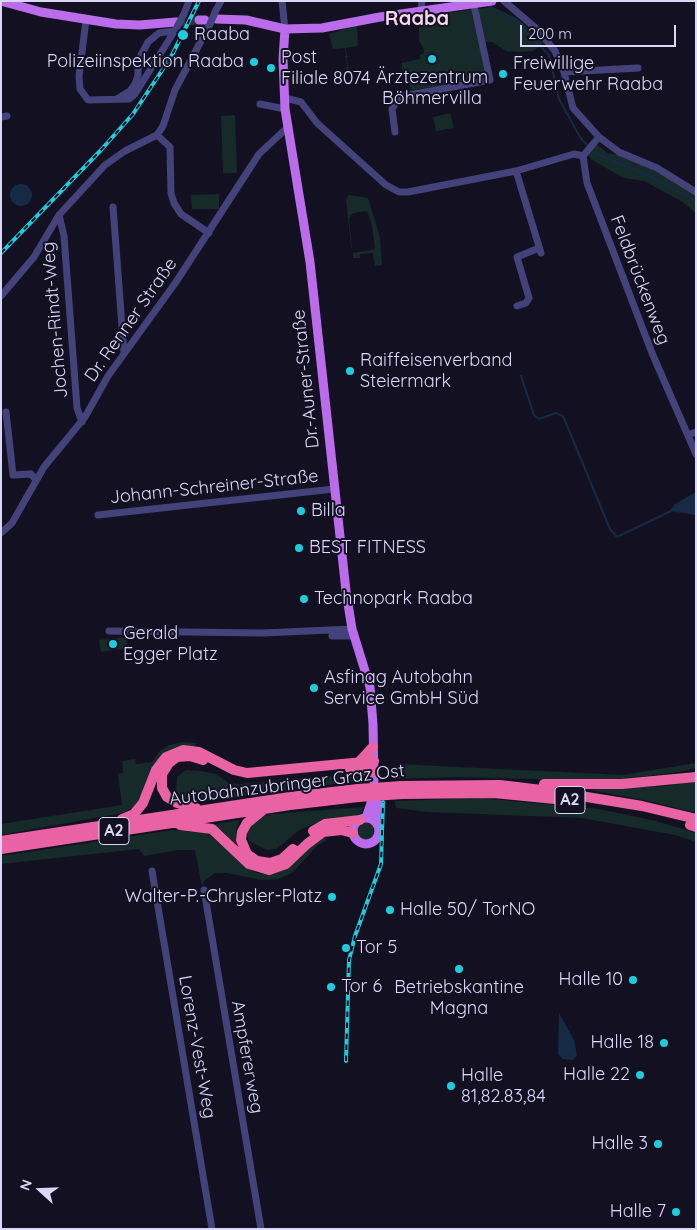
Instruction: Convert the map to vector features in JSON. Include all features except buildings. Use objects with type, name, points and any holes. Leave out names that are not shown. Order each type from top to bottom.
[{"type":"highway","points":[[359,762],[374,747]]},
{"type":"highway","points":[[115,823],[134,814],[143,803],[156,770],[166,757],[183,750],[199,752],[234,770],[247,773],[359,762],[374,771]]},
{"type":"highway","points":[[204,810],[177,804],[163,793],[162,774],[169,763],[177,757],[197,758],[228,774],[247,779],[351,769],[374,771]]},
{"type":"highway","points":[[666,780],[696,772]]},
{"type":"highway","points":[[500,785],[622,784],[696,777]]},
{"type":"highway","name":"Autobahnzubringer Graz Ost","points":[[1,841],[204,810],[358,793],[500,785],[581,795],[642,806],[694,824]]},
{"type":"highway","name":"Autobahnzubringer Graz Ost","points":[[402,790],[494,793],[565,800],[625,809],[694,824]]},
{"type":"highway","name":"Autobahnzubringer Graz Ost","points":[[1,849],[358,793]]},
{"type":"highway","points":[[266,808],[247,823],[241,840],[247,854],[264,863],[282,859],[309,834],[325,824],[363,819]]},
{"type":"highway","points":[[162,824],[212,829],[245,861],[253,866],[269,870],[286,864],[323,832],[341,830],[353,834]]},
{"type":"main road","points":[[1,1],[86,20],[176,27]]},
{"type":"main road","points":[[209,19],[246,20],[285,29],[322,28],[421,11],[492,2]]},
{"type":"main road","name":"Dr.-Auner-Straße","points":[[285,29],[283,59],[285,109],[310,262],[334,489],[353,632],[370,687],[374,771]]},
{"type":"main road","points":[[374,803],[376,822],[380,830],[374,842],[361,843],[353,834],[354,828],[363,819],[374,803]]},
{"type":"main road","points":[[363,819],[376,822]]},
{"type":"street","points":[[86,20],[79,76],[80,89],[85,98],[129,99],[146,79],[184,14],[189,1]]},
{"type":"street","points":[[1,296],[34,257],[59,215],[105,165],[124,151],[157,135],[163,126],[175,90],[209,19],[221,1]]},
{"type":"street","points":[[282,1],[285,29]]},
{"type":"street","points":[[421,11],[422,1]]},
{"type":"street","points":[[504,1],[538,30],[555,51],[564,72],[573,108],[597,139],[619,152],[657,168],[696,192]]},
{"type":"street","points":[[395,132],[392,109],[399,97],[490,80],[476,5]]},
{"type":"street","points":[[114,100],[130,90],[138,75],[138,61],[148,42],[159,33],[176,27]]},
{"type":"street","points":[[564,72],[638,68]]},
{"type":"street","points":[[138,75],[146,79]]},
{"type":"street","points":[[285,98],[301,102],[317,123],[386,185],[399,192],[409,192],[516,171],[574,154],[584,154],[597,139]]},
{"type":"street","points":[[260,104],[285,109]]},
{"type":"street","name":"Dr. Renner Straße","points":[[1,533],[12,522],[44,467],[82,422],[108,376],[151,319],[259,154],[289,126]]},
{"type":"street","points":[[157,135],[170,146],[171,193],[174,203],[190,221],[209,233]]},
{"type":"street","name":"Feldbrückenweg","points":[[584,154],[587,183],[652,353],[696,454]]},
{"type":"street","points":[[516,171],[540,251],[517,257],[529,298],[526,303],[517,306]]},
{"type":"street","points":[[113,207],[124,353]]},
{"type":"street","name":"Jochen-Rindt-Weg","points":[[59,215],[64,236],[78,410],[82,422]]},
{"type":"street","points":[[6,412],[13,475],[31,474],[36,480]]},
{"type":"street","points":[[688,435],[696,432]]},
{"type":"street","name":"Johann-Schreiner-Straße","points":[[98,515],[334,489]]},
{"type":"street","points":[[109,631],[353,632]]},
{"type":"street","points":[[332,636],[353,632]]},
{"type":"street","name":"Lorenz-Vest-Weg","points":[[152,871],[212,1229]]},
{"type":"street","name":"Ampfererweg","points":[[204,890],[261,1229]]},
{"type":"green space","points":[[493,7],[517,18],[544,43],[533,51],[520,52],[506,51],[492,42],[480,42],[485,77],[411,91],[409,83],[405,84],[401,63],[420,59],[420,55],[424,53],[419,41],[419,24],[430,24],[430,15]]},
{"type":"green space","points":[[357,25],[358,46],[346,48],[347,56],[351,57],[347,57],[348,67],[352,68],[344,69],[347,67],[346,57],[342,58],[346,56],[345,48],[333,49],[329,34]]},
{"type":"green space","points":[[450,113],[454,128],[436,131],[433,117]]},
{"type":"green space","points":[[235,115],[237,173],[223,173],[221,116]]},
{"type":"green space","points":[[596,144],[608,153],[620,155],[666,176],[696,194],[696,213],[681,201],[644,181],[624,178],[592,160],[587,154]]},
{"type":"green space","points":[[219,194],[219,209],[192,209],[191,195]]},
{"type":"green space","points":[[349,195],[368,198],[380,237],[382,265],[375,266],[373,253],[360,254],[360,258],[353,258],[353,253],[375,249],[372,225],[367,211],[353,213],[349,218],[351,247],[346,199]]},
{"type":"green space","name":"Gerald Egger Platz","points":[[126,637],[127,648],[101,652],[99,640]]},
{"type":"green space","points":[[183,742],[196,743],[195,747],[186,746],[132,808],[122,813],[1,835],[1,824],[122,805],[118,774],[123,773],[122,761],[135,759],[136,764],[152,762],[160,751],[169,745]]},
{"type":"green space","points":[[696,763],[696,768],[679,772],[607,781],[459,777],[392,779],[398,764],[623,775]]},
{"type":"green space","points":[[186,770],[216,774],[229,783],[239,784],[358,773],[364,776],[365,780],[192,803],[176,792],[177,777]]},
{"type":"green space","points":[[696,781],[696,813],[653,802],[586,789],[666,786]]},
{"type":"green space","points":[[480,798],[599,809],[656,821],[696,833],[696,842],[675,835],[582,818],[428,812],[396,808],[395,801]]},
{"type":"green space","points":[[364,807],[361,813],[354,817],[314,824],[301,829],[276,849],[267,850],[249,841],[246,833],[257,818],[272,814]]},
{"type":"green space","points":[[240,820],[236,830],[236,844],[222,831],[210,825]]},
{"type":"green space","points":[[362,822],[370,822],[375,827],[373,838],[362,840],[357,835],[357,827]]},
{"type":"green space","points":[[173,830],[206,833],[227,848],[245,867],[257,873],[272,874],[314,841],[326,836],[327,840],[317,846],[292,873],[278,879],[262,880],[227,873],[215,873],[204,881],[202,887],[195,850],[178,850],[144,856],[139,849],[1,864],[1,856]]},
{"type":"water","points":[[21,184],[29,187],[32,195],[29,203],[21,206],[13,203],[10,195],[13,187]]},
{"type":"water","points":[[696,492],[696,515],[670,511],[675,504]]},
{"type":"water","points":[[559,1013],[574,1040],[577,1055],[573,1060],[563,1059],[558,1054]]},
{"type":"waterway","points":[[487,5],[519,24],[549,55],[559,99],[580,137],[593,152],[645,174],[696,201]]},
{"type":"waterway","points":[[521,376],[534,415],[539,419],[556,413],[563,416],[610,529],[617,537],[673,510]]},
{"type":"tunnel","points":[[176,22],[199,20]]},
{"type":"railway","points":[[1,253],[101,150],[133,114],[171,57],[199,1]]},
{"type":"railway","points":[[346,1061],[349,960],[355,936],[381,864],[383,802]]},
{"type":"place","name":"Raaba","points":[[183,35]]},
{"type":"place","name":"Ärztezentrum Böhmervilla","points":[[432,59]]},
{"type":"place","name":"Polizeiinspektion Raaba","points":[[254,62]]},
{"type":"place","name":"Post Filiale 8074","points":[[271,68]]},
{"type":"place","name":"Freiwillige Feuerwehr Raaba","points":[[503,74]]},
{"type":"place","name":"Raiffeisenverband Steiermark","points":[[350,371]]},
{"type":"place","name":"Billa","points":[[301,511]]},
{"type":"place","name":"BEST FITNESS","points":[[299,548]]},
{"type":"place","name":"Technopark Raaba","points":[[304,599]]},
{"type":"place","name":"Gerald Egger Platz","points":[[113,644]]},
{"type":"place","name":"Asfinag Autobahn Service GmbH Süd","points":[[314,688]]},
{"type":"place","name":"Walter-P.-Chrysler-Platz","points":[[332,897]]},
{"type":"place","name":"Halle 50/ TorNO","points":[[390,910]]},
{"type":"place","name":"Tor 5","points":[[346,948]]},
{"type":"place","name":"Betriebskantine Magna","points":[[459,969]]},
{"type":"place","name":"Halle 10","points":[[633,980]]},
{"type":"place","name":"Tor 6","points":[[331,987]]},
{"type":"place","name":"Halle 18","points":[[664,1043]]},
{"type":"place","name":"Halle 22","points":[[640,1075]]},
{"type":"place","name":"Halle 81,82.83,84","points":[[451,1086]]},
{"type":"place","name":"Halle 3","points":[[658,1144]]},
{"type":"place","name":"Halle 7","points":[[676,1212]]},
{"type":"district","name":"Raaba","points":[[417,19]]}]
